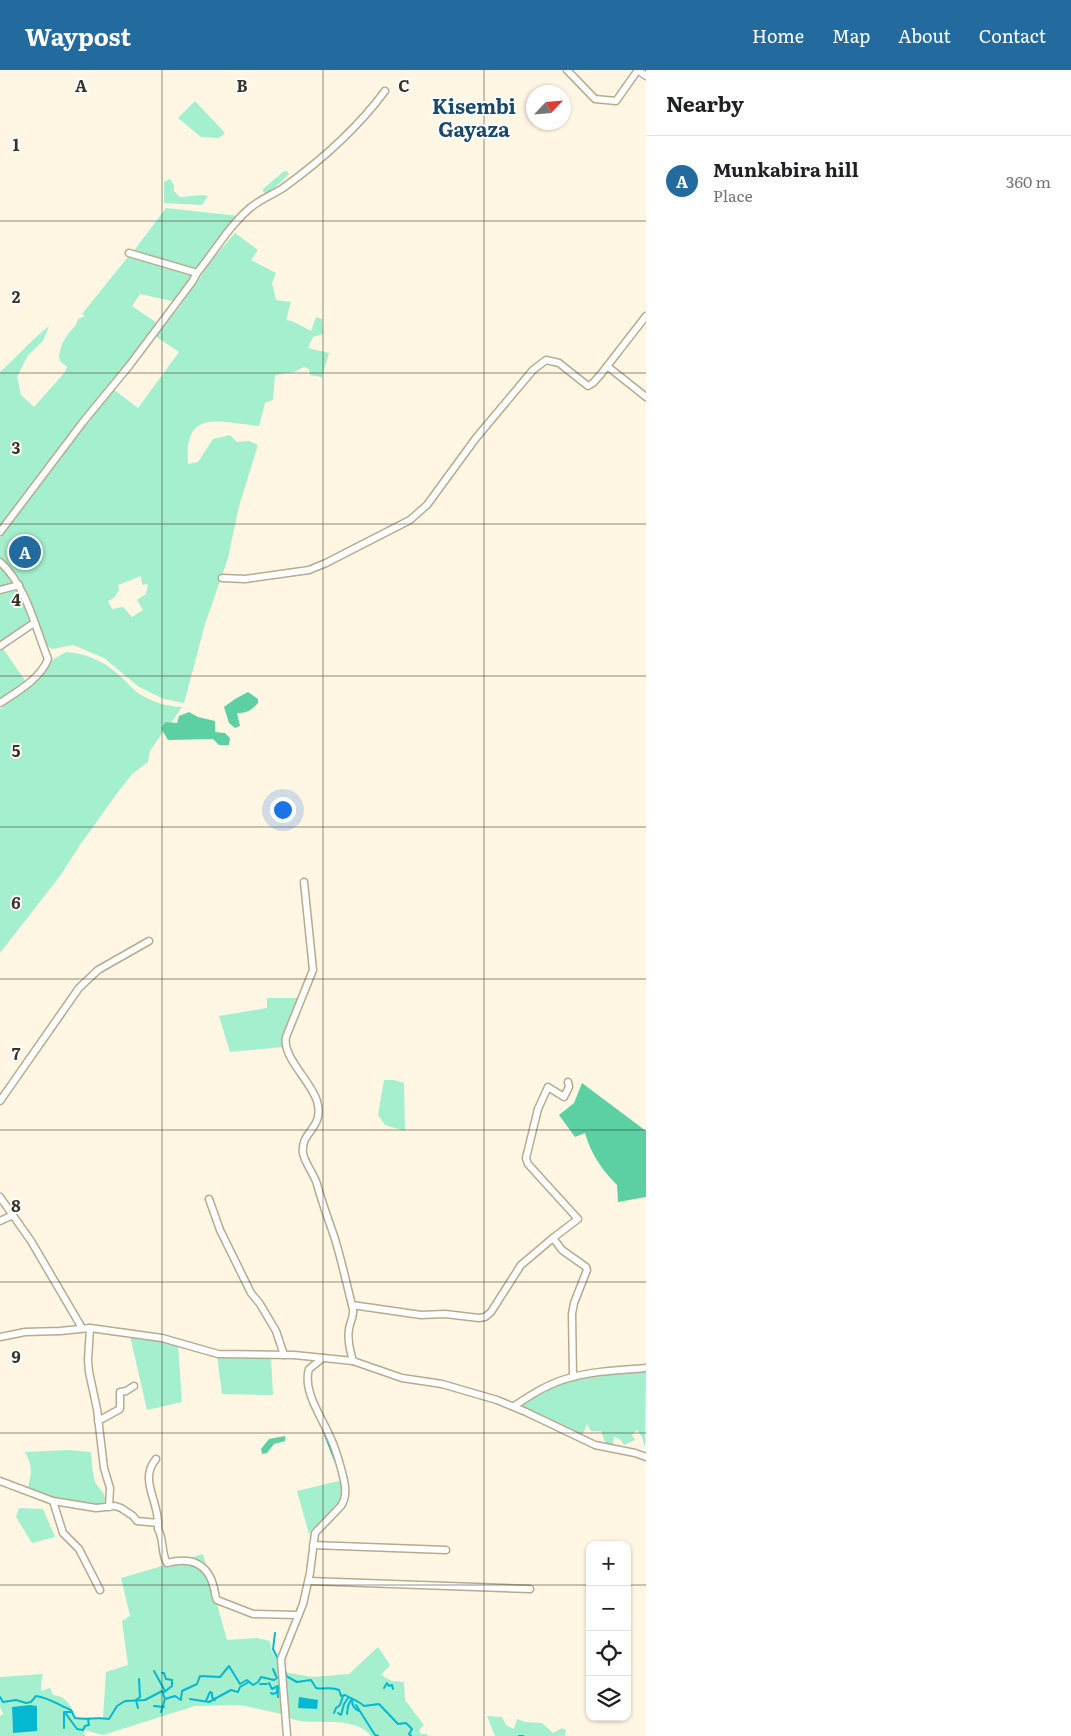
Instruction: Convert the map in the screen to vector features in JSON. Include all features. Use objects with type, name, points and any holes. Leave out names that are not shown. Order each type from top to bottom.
[{"type":"street","points":[[567,70],[595,99],[616,101],[638,70],[646,76]]},
{"type":"street","points":[[0,532],[83,422],[129,366],[197,273],[245,213],[252,206],[281,189],[326,156],[364,118],[384,91]]},
{"type":"street","points":[[129,253],[197,273]]},
{"type":"street","points":[[222,578],[245,579],[309,570],[410,520],[427,505],[476,438],[533,370],[546,360],[559,363],[588,386],[593,383],[646,316]]},
{"type":"street","points":[[607,366],[646,397]]},
{"type":"street","points":[[0,562],[9,570],[19,585],[48,659],[38,676],[0,703]]},
{"type":"street","points":[[0,590],[19,585]]},
{"type":"street","points":[[0,646],[34,623]]},
{"type":"street","points":[[304,882],[313,970],[286,1037],[285,1046],[310,1085],[317,1103],[318,1119],[304,1141],[303,1155],[313,1172],[335,1239],[352,1305],[353,1316],[348,1336],[353,1361]]},
{"type":"street","points":[[0,1101],[78,988],[98,970],[149,941]]},
{"type":"street","points":[[352,1305],[421,1315],[445,1314],[479,1318],[486,1317],[491,1312],[521,1265],[578,1219],[528,1164],[526,1158],[538,1109],[546,1090],[548,1087],[564,1097],[568,1082]]},
{"type":"street","points":[[0,1197],[42,1259],[82,1328]]},
{"type":"street","points":[[209,1199],[220,1230],[251,1293],[260,1304],[276,1332],[284,1355]]},
{"type":"street","points":[[0,1221],[13,1215]]},
{"type":"street","points":[[553,1238],[562,1250],[586,1267],[587,1270],[574,1302],[572,1314],[573,1377]]},
{"type":"street","points":[[90,1328],[89,1372],[104,1468],[110,1488],[109,1506]]},
{"type":"street","points":[[0,1337],[25,1332],[90,1328],[162,1338],[218,1354],[284,1355],[353,1361],[402,1378],[452,1386],[514,1406],[595,1445],[629,1451],[646,1457]]},
{"type":"street","points":[[302,1356],[309,1369]]},
{"type":"street","points":[[286,1736],[281,1659],[303,1604],[316,1531],[342,1503],[346,1486],[337,1453],[313,1400],[307,1378],[309,1369],[323,1358]]},
{"type":"street","points":[[514,1406],[539,1390],[573,1377],[646,1368]]},
{"type":"street","points":[[98,1421],[118,1412],[121,1407],[120,1392],[134,1386]]},
{"type":"street","points":[[156,1459],[150,1467],[150,1486],[166,1562],[186,1560],[200,1564],[205,1568],[210,1578],[217,1600],[252,1614],[298,1615]]},
{"type":"street","points":[[0,1481],[53,1501],[96,1508],[109,1506],[121,1508],[137,1521],[158,1523]]},
{"type":"street","points":[[53,1501],[63,1533],[79,1549],[100,1590]]},
{"type":"street","points":[[313,1546],[446,1550]]},
{"type":"street","points":[[308,1581],[530,1588]]},
{"type":"green space","points":[[195,101],[225,133],[219,138],[201,137],[178,118]]},
{"type":"green space","points":[[287,171],[289,174],[268,194],[263,192],[263,189],[283,172]]},
{"type":"green space","points":[[170,179],[174,185],[174,191],[180,197],[208,196],[202,205],[164,203],[164,182]]},
{"type":"green space","points":[[166,208],[239,216],[196,270],[133,252]]},
{"type":"green space","points":[[235,233],[258,250],[251,260],[276,273],[272,283],[276,300],[291,302],[286,320],[292,321],[311,331],[316,317],[322,319],[323,334],[313,337],[308,348],[329,353],[322,377],[310,375],[309,369],[304,367],[294,372],[275,375],[273,400],[265,403],[259,426],[230,422],[207,422],[198,426],[191,434],[188,446],[188,464],[198,462],[213,439],[230,435],[237,442],[249,441],[258,445],[239,506],[228,558],[205,624],[184,703],[164,699],[139,687],[104,658],[73,645],[52,649],[47,646],[24,588],[10,568],[0,559],[0,538],[113,389],[138,408],[179,352],[155,336],[178,309],[215,256]],"holes":[[[141,576],[142,585],[148,584],[146,594],[137,600],[143,610],[132,617],[123,607],[112,609],[108,601],[114,598],[119,590],[118,585]]]},
{"type":"green space","points":[[131,257],[188,273],[192,278],[191,281],[172,301],[140,294],[132,306],[157,323],[131,360],[0,527],[0,372],[49,326],[43,341],[28,355],[17,377],[21,395],[34,407],[65,372],[67,367],[60,361],[59,355],[62,344],[68,334],[76,325],[78,319],[85,316],[82,314],[127,258]]},
{"type":"green space","points":[[0,564],[16,584],[0,588]]},
{"type":"green space","points":[[18,588],[31,622],[0,642],[0,592]]},
{"type":"green space","points":[[2,647],[26,682],[0,699],[0,648]]},
{"type":"green space","points":[[66,652],[81,654],[102,663],[146,698],[166,705],[182,707],[171,723],[165,722],[161,727],[163,732],[150,751],[148,762],[132,774],[118,792],[60,876],[0,953],[0,709],[30,687],[54,659]]},
{"type":"green space","points":[[248,692],[258,699],[258,703],[248,711],[237,713],[240,726],[235,728],[229,723],[224,707]]},
{"type":"green space","points":[[189,712],[198,717],[215,721],[215,732],[225,733],[230,738],[229,745],[219,745],[213,739],[168,740],[161,728],[165,722],[177,723],[179,716]]},
{"type":"green space","points":[[267,998],[301,998],[283,1041],[284,1047],[230,1052],[219,1016],[267,1008]]},
{"type":"green space","points":[[384,1080],[404,1083],[405,1131],[385,1125],[378,1115]]},
{"type":"green space","points":[[582,1083],[646,1131],[646,1197],[618,1202],[617,1185],[607,1174],[590,1148],[585,1133],[575,1137],[559,1115],[574,1103]]},
{"type":"green space","points":[[130,1336],[178,1345],[182,1402],[147,1410]]},
{"type":"green space","points":[[217,1356],[271,1357],[273,1395],[222,1394]]},
{"type":"green space","points":[[646,1370],[645,1448],[642,1437],[637,1430],[632,1435],[635,1440],[624,1445],[620,1439],[614,1437],[613,1444],[607,1447],[601,1431],[591,1431],[587,1424],[582,1436],[521,1406],[565,1381]]},
{"type":"green space","points":[[285,1436],[285,1441],[274,1444],[267,1453],[262,1454],[261,1449],[269,1439]]},
{"type":"green space","points":[[68,1450],[91,1452],[94,1478],[105,1498],[103,1507],[79,1505],[27,1493],[31,1472],[30,1463],[25,1452]]},
{"type":"green space","points":[[343,1480],[342,1508],[311,1530],[309,1534],[297,1491]]},
{"type":"green space","points":[[19,1508],[43,1509],[55,1537],[32,1543],[16,1517]]},
{"type":"green space","points":[[203,1554],[227,1640],[257,1638],[270,1641],[271,1649],[279,1664],[282,1714],[240,1705],[195,1706],[103,1735],[84,1730],[85,1736],[0,1736],[0,1716],[3,1714],[0,1707],[0,1677],[43,1674],[41,1691],[50,1688],[53,1695],[62,1698],[70,1706],[75,1718],[103,1718],[106,1672],[128,1665],[122,1621],[130,1616],[121,1578]],"holes":[[[12,1707],[37,1707],[37,1725],[13,1733]]]},
{"type":"green space","points":[[378,1647],[390,1665],[381,1675],[392,1681],[404,1682],[405,1700],[424,1725],[419,1730],[421,1734],[427,1734],[428,1736],[371,1736],[363,1729],[354,1725],[299,1721],[289,1718],[284,1672],[312,1677],[349,1674]]},
{"type":"green space","points":[[487,1716],[502,1717],[506,1725],[514,1729],[517,1719],[525,1722],[542,1723],[553,1733],[562,1728],[566,1730],[565,1736],[495,1736]]},
{"type":"water","points":[[299,1697],[318,1700],[317,1709],[298,1708]]},
{"type":"water","points":[[37,1706],[37,1731],[13,1733],[12,1707]]},
{"type":"waterway","points":[[323,1430],[336,1463]]},
{"type":"waterway","points":[[275,1633],[273,1649],[278,1659]]},
{"type":"waterway","points":[[0,1697],[3,1702],[16,1700],[26,1703],[31,1702],[36,1696],[41,1697],[71,1710],[75,1718],[109,1719],[117,1706],[125,1701],[145,1700],[162,1691],[165,1699],[175,1696],[181,1700],[182,1691],[197,1684],[200,1676],[220,1677],[229,1666],[240,1684],[247,1680],[253,1685],[261,1677],[274,1680],[280,1676]]},
{"type":"waterway","points":[[284,1668],[287,1677]]},
{"type":"waterway","points":[[273,1669],[276,1676]]},
{"type":"waterway","points":[[154,1671],[165,1691]]},
{"type":"waterway","points":[[162,1673],[164,1673],[166,1679],[172,1680],[172,1686],[163,1693]]},
{"type":"waterway","points":[[286,1676],[297,1682],[311,1680],[316,1688],[339,1690],[341,1696],[345,1695],[364,1706],[379,1704],[398,1724],[406,1723],[412,1729],[409,1734],[411,1736]]},
{"type":"waterway","points":[[138,1708],[136,1700],[140,1697],[139,1679]]},
{"type":"waterway","points":[[190,1699],[209,1702],[231,1690],[238,1692],[240,1687],[249,1682]]},
{"type":"waterway","points":[[269,1683],[272,1689],[278,1686],[281,1696]]},
{"type":"waterway","points":[[384,1688],[387,1683],[389,1686],[392,1685],[393,1689]]},
{"type":"waterway","points":[[260,1684],[267,1684]]},
{"type":"waterway","points":[[277,1689],[278,1697]]},
{"type":"waterway","points":[[206,1701],[210,1692],[215,1700]]},
{"type":"waterway","points":[[271,1693],[278,1692]]},
{"type":"waterway","points":[[334,1713],[340,1705],[343,1696]]},
{"type":"waterway","points":[[338,1713],[341,1715],[348,1698]]},
{"type":"waterway","points":[[161,1712],[165,1699]]},
{"type":"waterway","points":[[347,1714],[351,1700]]},
{"type":"waterway","points":[[352,1700],[352,1704],[359,1711]]},
{"type":"waterway","points":[[356,1705],[375,1735],[378,1736]]},
{"type":"waterway","points":[[154,1706],[164,1707]]},
{"type":"waterway","points":[[64,1728],[64,1712],[72,1712]]},
{"type":"waterway","points":[[66,1714],[77,1729],[83,1730],[85,1726],[89,1725],[88,1719]]},
{"type":"place","name":"Munkabira hill","points":[[25,552]]},
{"type":"district","name":"Kisembi Gayaza","points":[[474,118]]}]
